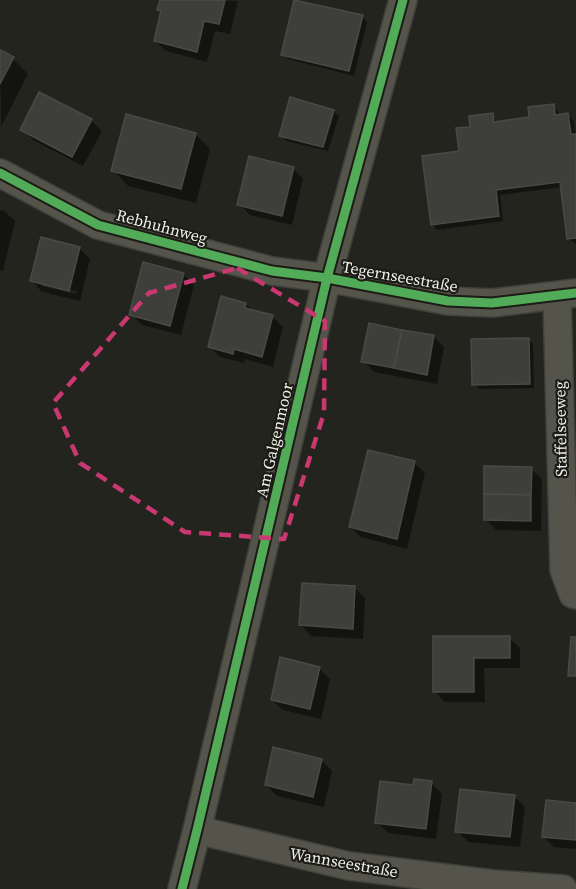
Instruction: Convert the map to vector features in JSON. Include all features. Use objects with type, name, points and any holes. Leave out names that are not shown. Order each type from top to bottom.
[{"type":"street","name":"Am Galgenmoor","points":[[182,889],[198,830],[327,278],[403,0]]},
{"type":"street","name":"Rebhuhnweg","points":[[0,173],[98,225],[272,271],[327,278]]},
{"type":"street","name":"Tegernseestraße","points":[[327,278],[448,301],[492,303],[567,295]]},
{"type":"street","name":"Staffelseeweg","points":[[567,295],[564,570],[573,594],[576,595]]},
{"type":"street","name":"Wannseestraße","points":[[198,830],[349,866],[492,886],[563,889]]},
{"type":"highlighted area","points":[[237,268],[325,321],[324,413],[284,539],[185,532],[80,463],[53,403],[149,293]]},
{"type":"building","points":[[160,0],[225,0],[219,24],[204,21],[197,52],[154,41],[161,11],[157,10]]},
{"type":"building","points":[[294,0],[363,15],[349,71],[281,55]]},
{"type":"building","points":[[0,50],[14,57],[0,84]]},
{"type":"building","points":[[39,92],[92,119],[72,157],[20,130]]},
{"type":"building","points":[[290,97],[334,110],[323,147],[279,136]]},
{"type":"building","points":[[554,104],[555,115],[568,113],[571,134],[576,134],[576,238],[567,239],[560,182],[496,190],[499,216],[431,225],[422,156],[459,151],[456,128],[470,127],[469,116],[493,113],[494,122],[529,117],[528,107]]},
{"type":"building","points":[[126,114],[196,133],[181,189],[111,171]]},
{"type":"building","points":[[249,156],[294,167],[282,216],[237,205]]},
{"type":"building","points":[[41,237],[80,247],[69,291],[30,281]]},
{"type":"building","points":[[143,262],[184,273],[170,326],[129,315]]},
{"type":"building","points":[[221,296],[246,303],[245,308],[273,315],[262,357],[234,349],[233,354],[208,347]]},
{"type":"building","points":[[369,323],[402,330],[394,368],[361,362]]},
{"type":"building","points":[[402,330],[434,335],[427,375],[394,368]]},
{"type":"building","points":[[529,338],[530,384],[472,385],[471,339]]},
{"type":"building","points":[[368,450],[415,461],[397,539],[349,527]]},
{"type":"building","points":[[484,466],[532,467],[531,495],[484,494]]},
{"type":"building","points":[[484,494],[531,495],[531,521],[484,520]]},
{"type":"building","points":[[302,583],[355,586],[353,629],[299,625]]},
{"type":"building","points":[[433,636],[510,636],[510,658],[474,658],[474,692],[433,692]]},
{"type":"building","points":[[571,637],[576,637],[576,676],[568,676]]},
{"type":"building","points":[[280,657],[320,667],[310,709],[271,700]]},
{"type":"building","points":[[273,747],[322,759],[313,797],[265,785]]},
{"type":"building","points":[[414,779],[432,781],[426,829],[375,823],[380,781],[413,785]]},
{"type":"building","points":[[460,789],[515,795],[510,837],[455,832]]},
{"type":"building","points":[[546,800],[576,803],[576,840],[542,837]]},
{"type":"cycle path","points":[[182,889],[327,278],[403,0]]},
{"type":"cycle path","points":[[0,173],[98,225],[272,271],[327,278],[448,301],[492,303],[576,293]]}]
